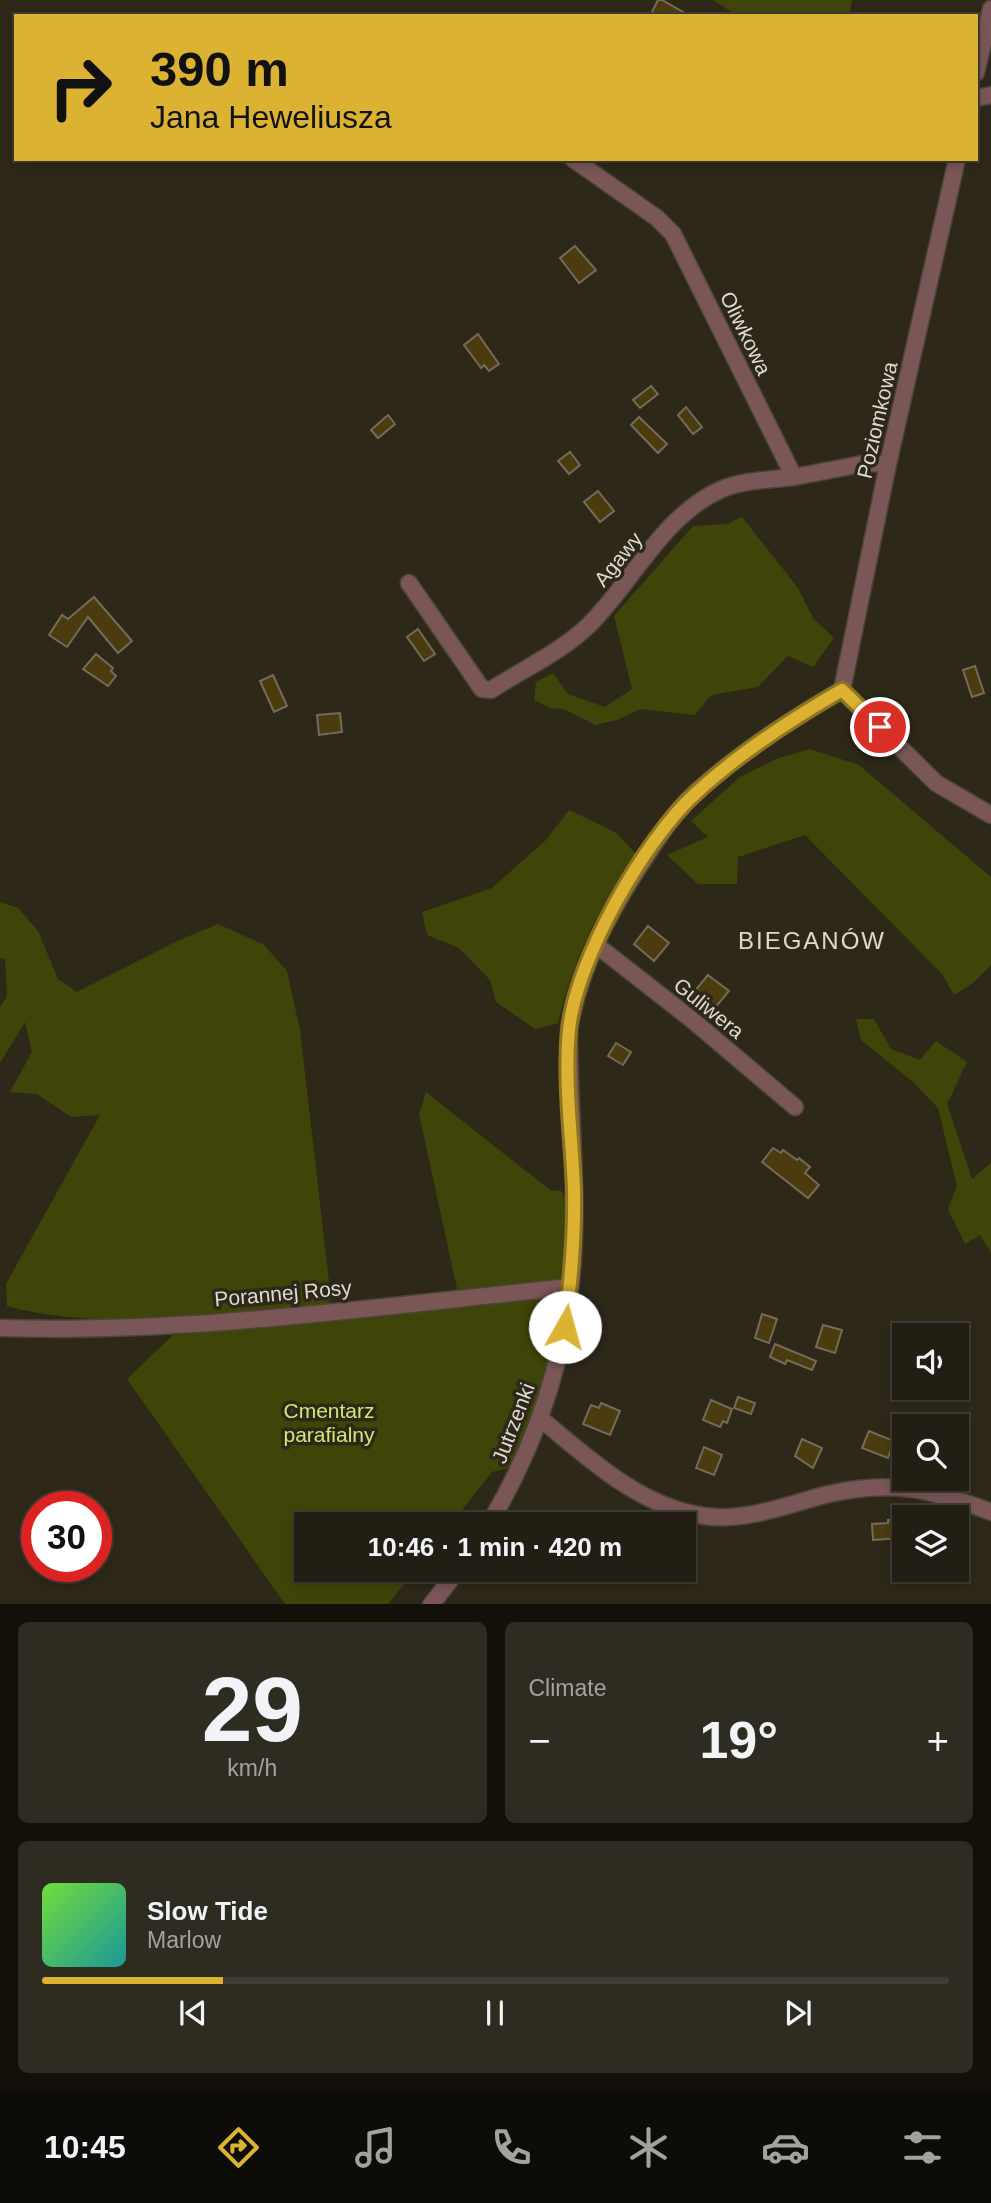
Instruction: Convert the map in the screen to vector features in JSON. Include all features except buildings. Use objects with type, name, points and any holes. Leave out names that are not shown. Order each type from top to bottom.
[{"type":"street","points":[[978,64],[991,9]]},
{"type":"street","name":"Oliwkowa","points":[[576,161],[657,218],[673,234],[794,477]]},
{"type":"street","name":"Poziomkowa","points":[[842,690],[888,464],[957,161]]},
{"type":"street","points":[[794,477],[867,463],[888,464]]},
{"type":"street","name":"Agawy","points":[[409,583],[482,689],[491,690],[587,627],[673,524],[703,499],[742,484],[794,477]]},
{"type":"street","points":[[842,690],[936,783],[991,815]]},
{"type":"street","name":"Jutrzenki","points":[[495,1512],[541,1419],[565,1327],[570,1287],[574,1191],[569,1030],[574,1002],[595,944],[613,907],[657,839],[694,794],[762,739],[842,690]]},
{"type":"street","name":"Guliwera","points":[[595,944],[691,1019],[795,1107]]},
{"type":"street","name":"Porannej Rosy","points":[[0,1328],[62,1330],[223,1320],[570,1287]]},
{"type":"street","points":[[541,1419],[615,1477],[675,1509],[703,1516],[741,1517],[832,1493],[900,1486],[991,1512]]},
{"type":"street","points":[[432,1604],[449,1582]]},
{"type":"green space","points":[[713,0],[852,0],[849,14],[735,14]]},
{"type":"green space","points":[[742,517],[798,588],[813,618],[834,638],[813,667],[788,656],[758,687],[711,695],[695,715],[641,709],[617,720],[595,725],[564,709],[550,708],[534,700],[536,682],[553,673],[568,694],[605,707],[632,689],[614,616],[693,526],[727,524]]},
{"type":"green space","points":[[810,749],[859,765],[991,877],[991,965],[973,983],[954,995],[942,974],[805,835],[738,857],[737,884],[698,884],[667,855],[708,837],[691,821],[741,776],[779,758]]},
{"type":"green space","points":[[569,810],[615,832],[637,855],[589,935],[572,976],[558,1023],[535,1029],[496,1002],[490,980],[459,948],[427,935],[422,912],[492,888],[546,840]]},
{"type":"green space","points":[[0,902],[18,908],[38,931],[58,979],[77,992],[177,941],[218,924],[264,945],[287,971],[300,1030],[331,1299],[327,1305],[207,1316],[125,1319],[45,1314],[7,1306],[6,1284],[100,1115],[71,1117],[37,1094],[10,1092],[32,1052],[25,1022],[0,1063],[0,1007],[7,996],[5,959],[0,958]]},
{"type":"green space","points":[[856,1019],[874,1019],[891,1049],[920,1060],[936,1041],[967,1062],[947,1104],[972,1179],[991,1163],[991,1253],[980,1235],[965,1244],[948,1209],[957,1186],[938,1108],[914,1083],[861,1040]]},
{"type":"green space","points":[[426,1092],[550,1190],[561,1191],[566,1198],[563,1278],[555,1282],[458,1293],[419,1114]]},
{"type":"green space","name":"Cmentarz parafialny","points":[[559,1295],[562,1302],[535,1407],[512,1467],[492,1472],[460,1512],[294,1512],[294,1582],[406,1582],[388,1604],[285,1604],[127,1379],[173,1335],[377,1316]]},
{"type":"district","name":"BIEGANÓW","points":[[812,940]]},
{"type":"route","points":[[565,1327],[574,1239],[569,1030],[583,975],[613,907],[663,830],[694,794],[762,739],[842,690],[880,727]]}]
